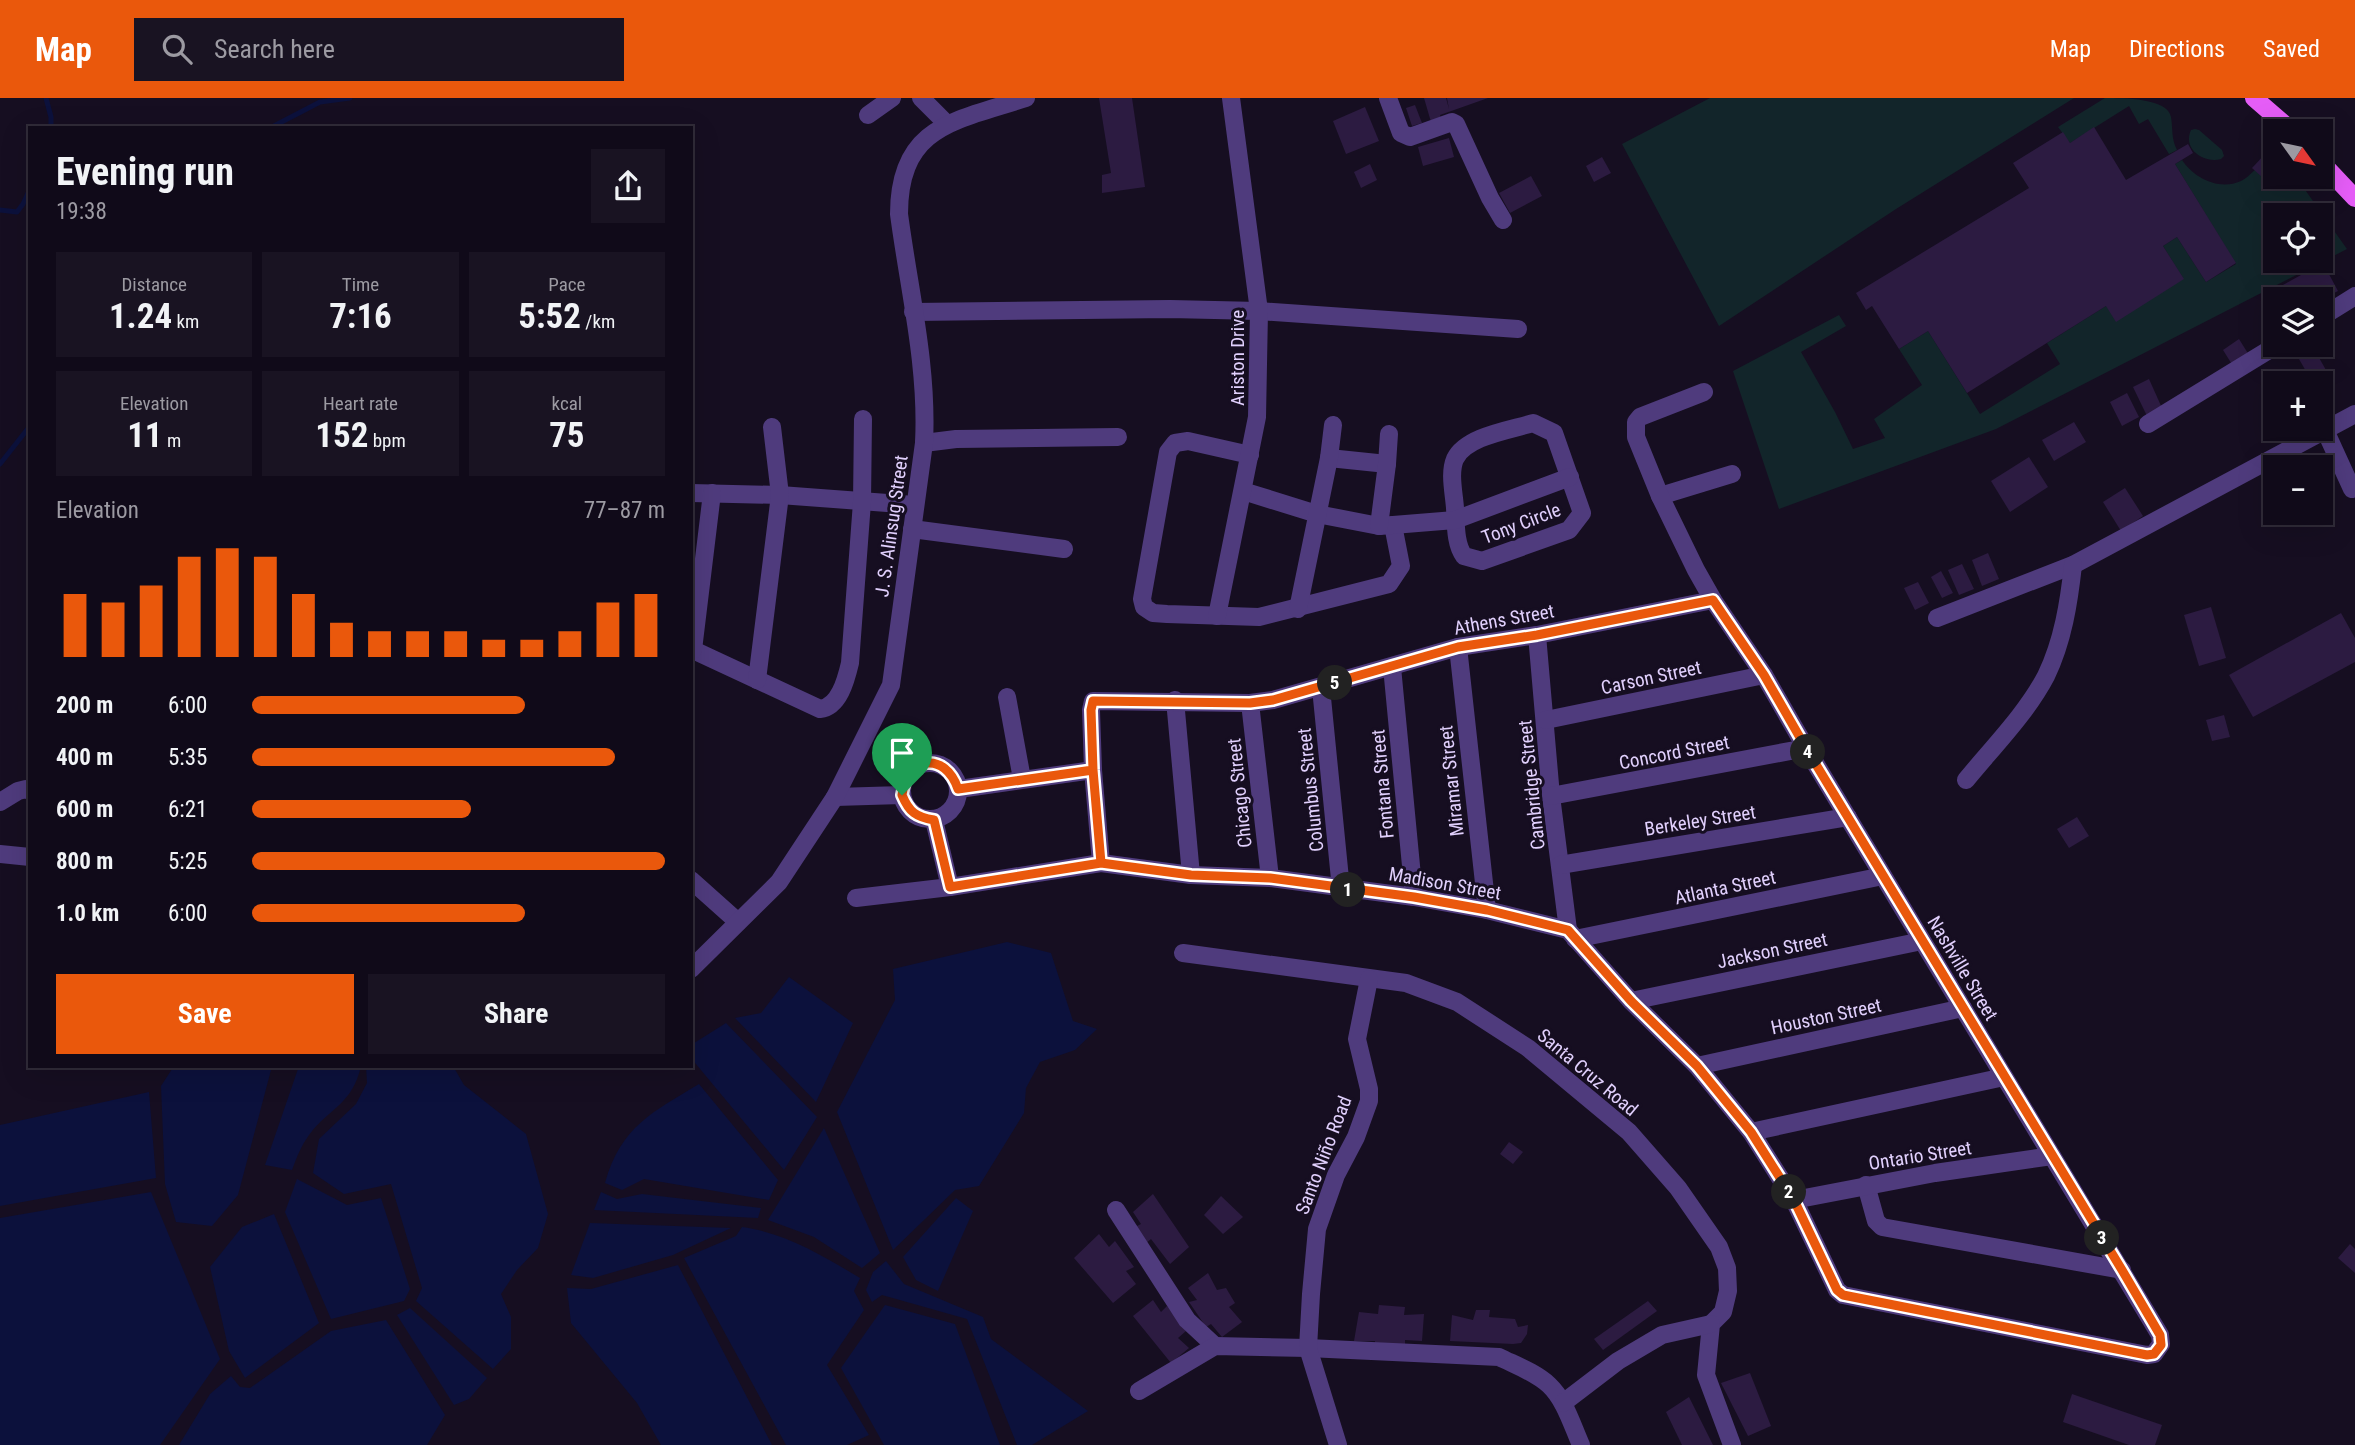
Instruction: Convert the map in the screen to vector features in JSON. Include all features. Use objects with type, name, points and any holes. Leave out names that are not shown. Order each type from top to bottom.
[{"type":"main road","points":[[2254,98],[2278,119]]},
{"type":"main road","points":[[2333,175],[2355,198]]},
{"type":"street","points":[[868,115],[892,98]]},
{"type":"street","points":[[920,98],[947,124]]},
{"type":"street","name":"J. S. Alinsug Street","points":[[693,967],[779,882],[835,797],[891,685],[924,443],[926,407],[900,214],[900,195],[909,161],[930,134],[947,124],[1026,98]]},
{"type":"street","name":"Ariston Drive","points":[[1217,616],[1258,417],[1259,311],[1231,98]]},
{"type":"street","points":[[1388,98],[1401,133],[1405,136],[1410,137],[1452,122],[1456,124],[1503,220]]},
{"type":"street","points":[[2333,310],[2355,296]]},
{"type":"street","points":[[913,312],[1170,309],[1259,311],[1518,329]]},
{"type":"street","points":[[2148,424],[2263,354]]},
{"type":"street","name":"Nashville Street","points":[[1704,392],[1640,417],[1636,422],[1636,437],[1660,496],[1713,600],[1764,675],[2122,1270],[2160,1335],[2161,1345],[2158,1350],[2147,1355],[1843,1295],[1837,1290],[1794,1200]]},
{"type":"street","points":[[2333,426],[2355,414]]},
{"type":"street","points":[[693,649],[820,709],[829,708],[834,703],[847,675],[849,663],[862,502],[863,419]]},
{"type":"street","name":"Tony Circle","points":[[1533,423],[1554,433],[1582,513],[1569,530],[1482,561],[1464,556],[1459,550],[1455,520],[1453,474],[1455,460],[1462,449],[1472,441],[1533,423]]},
{"type":"street","points":[[1297,609],[1329,458],[1333,425]]},
{"type":"street","points":[[757,680],[780,495],[772,427]]},
{"type":"street","points":[[1250,455],[1188,441],[1178,441],[1168,452],[1142,599],[1144,607],[1153,613],[1259,617],[1389,584],[1401,566],[1386,525],[1389,434]]},
{"type":"street","points":[[924,443],[956,439],[1118,437]]},
{"type":"street","points":[[1937,618],[2073,565],[2304,441]]},
{"type":"street","points":[[2330,441],[2352,489]]},
{"type":"street","points":[[1329,458],[1387,464]]},
{"type":"street","points":[[1660,496],[1732,474]]},
{"type":"street","points":[[1243,491],[1317,514],[1386,525],[1455,520],[1570,477]]},
{"type":"street","points":[[693,493],[780,495],[914,505]]},
{"type":"street","points":[[693,641],[712,493]]},
{"type":"street","points":[[912,529],[1064,549]]},
{"type":"street","points":[[1966,780],[2020,714],[2046,676],[2067,615],[2073,565]]},
{"type":"street","name":"Athens Street","points":[[1093,770],[1091,705],[1098,699],[1250,703],[1321,688],[1458,647],[1537,635],[1713,600]]},
{"type":"street","name":"Cambridge Street","points":[[1537,635],[1551,796],[1572,935]]},
{"type":"street","name":"Miramar Street","points":[[1458,647],[1487,910]]},
{"type":"street","name":"Fontana Street","points":[[1392,667],[1414,897]]},
{"type":"street","name":"Carson Street","points":[[1546,720],[1764,675]]},
{"type":"street","name":"Columbus Street","points":[[1321,688],[1341,889]]},
{"type":"street","points":[[1007,697],[1021,779]]},
{"type":"street","points":[[1175,700],[1191,875]]},
{"type":"street","name":"Chicago Street","points":[[1250,703],[1270,878]]},
{"type":"street","name":"Concord Street","points":[[1551,796],[1806,748]]},
{"type":"street","points":[[927,763],[942,765],[953,775],[958,789],[956,803],[947,814],[934,820],[919,818],[907,809],[902,795],[904,780],[908,774],[913,768],[927,763]]},
{"type":"street","points":[[958,789],[1093,770],[1101,863]]},
{"type":"street","points":[[0,802],[18,791],[28,790]]},
{"type":"street","points":[[835,797],[902,795]]},
{"type":"street","name":"Berkeley Street","points":[[1560,865],[1847,817]]},
{"type":"street","points":[[934,820],[950,887]]},
{"type":"street","points":[[0,854],[28,857]]},
{"type":"street","name":"Madison Street","points":[[856,898],[950,887],[1101,863],[1191,875],[1270,878],[1414,897],[1487,910],[1572,935]]},
{"type":"street","name":"Atlanta Street","points":[[1572,935],[1883,876]]},
{"type":"street","points":[[693,882],[738,922]]},
{"type":"street","points":[[1572,935],[1631,1001],[1697,1066],[1751,1132],[1794,1200]]},
{"type":"street","name":"Jackson Street","points":[[1631,1001],[1922,941]]},
{"type":"street","name":"Santa Cruz Road","points":[[1183,953],[1406,983],[1457,1002],[1528,1048],[1629,1132],[1678,1188],[1719,1247],[1727,1268],[1728,1291],[1723,1312],[1711,1324],[1706,1374],[1732,1445]]},
{"type":"street","name":"Santo Niño Road","points":[[1308,1348],[1317,1229],[1336,1175],[1356,1137],[1368,1101],[1369,1089],[1357,1039],[1369,979]]},
{"type":"street","name":"Houston Street","points":[[1697,1066],[1963,1008]]},
{"type":"street","points":[[1751,1132],[2004,1077]]},
{"type":"street","name":"Ontario Street","points":[[1794,1200],[1866,1185],[2052,1156]]},
{"type":"street","points":[[1866,1185],[1876,1220],[1882,1227],[2122,1270]]},
{"type":"street","points":[[1116,1210],[1187,1320],[1215,1346]]},
{"type":"street","points":[[1563,1403],[1618,1361],[1662,1335],[1711,1324]]},
{"type":"street","points":[[1139,1391],[1215,1346],[1499,1357],[1549,1385],[1563,1403],[1581,1445]]},
{"type":"street","points":[[1308,1348],[1338,1445]]},
{"type":"green space","points":[[1710,98],[2074,98],[1896,209],[1719,326],[1622,144]]},
{"type":"green space","points":[[2105,98],[2144,100],[2162,106],[2171,117],[2177,150],[2169,154],[2148,119],[2139,124],[2129,106],[2070,143],[2058,127]]},
{"type":"green space","points":[[2195,129],[2222,150],[2224,156],[2221,159],[2208,159],[2196,154],[2189,137],[2191,130]]},
{"type":"green space","points":[[2182,160],[2200,177],[2216,183],[2233,184],[2255,170],[2263,177],[2263,189],[2304,189],[2314,203],[2263,203],[2263,273],[2300,273],[2273,287],[2263,287],[2263,292],[1996,429],[1779,509],[1733,371],[1839,315],[1846,326],[1801,352],[1853,449],[1885,438],[1874,419],[1922,385],[1899,349],[1928,331],[1980,414],[2060,364],[2047,343],[2106,306],[2183,278],[2163,246],[2177,237],[2206,282],[2236,264],[2175,164]]},
{"type":"green space","points":[[2333,229],[2347,249],[2333,256]]},
{"type":"shaded area","points":[[1007,942],[1051,953],[1073,1021],[1097,1029],[1075,1050],[1040,1062],[1026,1088],[1024,1113],[979,1186],[955,1190],[893,1250],[837,1112],[895,1000],[893,969]]},
{"type":"shaded area","points":[[789,977],[853,1023],[816,1102],[735,1018],[761,1013]]},
{"type":"shaded area","points":[[726,1023],[817,1117],[784,1170],[693,1060],[693,1044]]},
{"type":"shaded area","points":[[173,1068],[271,1070],[238,1195],[212,1226],[176,1222],[165,1184],[161,1086]]},
{"type":"shaded area","points":[[298,1068],[360,1068],[346,1098],[309,1135],[292,1170],[265,1165]]},
{"type":"shaded area","points":[[366,1068],[454,1068],[464,1085],[526,1134],[548,1214],[538,1248],[517,1270],[501,1294],[511,1317],[511,1349],[493,1369],[416,1301],[422,1288],[391,1184],[344,1194],[313,1173],[319,1139],[356,1104],[367,1083]]},
{"type":"shaded area","points":[[699,1084],[778,1180],[769,1200],[644,1179],[622,1190],[605,1183],[620,1147],[630,1134],[653,1113]]},
{"type":"shaded area","points":[[149,1092],[156,1178],[0,1206],[0,1125]]},
{"type":"shaded area","points":[[824,1128],[880,1253],[862,1268],[814,1237],[768,1220]]},
{"type":"shaded area","points":[[297,1179],[347,1205],[381,1198],[410,1289],[404,1301],[331,1319],[285,1212]]},
{"type":"shaded area","points":[[151,1192],[220,1359],[160,1445],[0,1445],[0,1218]]},
{"type":"shaded area","points":[[601,1192],[617,1199],[642,1194],[761,1208],[758,1218],[594,1210]]},
{"type":"shaded area","points":[[956,1198],[973,1211],[938,1291],[916,1280],[903,1257]]},
{"type":"shaded area","points":[[274,1214],[319,1323],[245,1378],[229,1351],[210,1267],[242,1227]]},
{"type":"shaded area","points":[[590,1223],[731,1228],[673,1255],[593,1278],[571,1275]]},
{"type":"shaded area","points":[[742,1227],[789,1240],[860,1278],[854,1291],[864,1310],[827,1365],[869,1435],[847,1445],[786,1445],[684,1258],[736,1236]]},
{"type":"shaded area","points":[[886,1261],[904,1284],[983,1317],[991,1339],[1088,1411],[1032,1445],[1017,1445],[967,1319],[882,1295],[872,1302],[866,1290],[873,1272]]},
{"type":"shaded area","points":[[678,1265],[772,1445],[661,1445],[637,1403],[571,1323],[567,1288],[591,1289]]},
{"type":"shaded area","points":[[885,1305],[955,1324],[1000,1445],[884,1445],[841,1368]]},
{"type":"shaded area","points":[[410,1308],[487,1378],[469,1399],[454,1405],[397,1315]]},
{"type":"shaded area","points":[[386,1320],[445,1415],[427,1445],[179,1445],[210,1394],[231,1376],[240,1387],[250,1388],[331,1331]]},
{"type":"building","points":[[1099,98],[1132,98],[1145,187],[1102,193],[1102,175],[1111,173]]},
{"type":"building","points":[[1424,98],[1446,98],[1449,109],[1447,98],[1488,98],[1440,115],[1441,119],[1431,122]]},
{"type":"building","points":[[1415,105],[1422,123],[1412,126],[1406,108]]},
{"type":"building","points":[[1365,107],[1379,141],[1346,154],[1333,121]]},
{"type":"building","points":[[2094,127],[2126,180],[2188,144],[2193,153],[2175,164],[2236,263],[2206,282],[2177,237],[2163,246],[2184,279],[2116,322],[2106,306],[1967,393],[1928,331],[1899,349],[1872,306],[1866,310],[1856,293],[2029,188],[2013,163],[2063,132],[2070,143]]},
{"type":"building","points":[[1449,138],[1454,157],[1423,166],[1418,147]]},
{"type":"building","points":[[2263,156],[2263,178],[2252,168]]},
{"type":"building","points":[[1602,157],[1611,173],[1594,182],[1586,166]]},
{"type":"building","points":[[1370,164],[1377,180],[1361,188],[1354,172]]},
{"type":"building","points":[[1531,176],[1542,196],[1510,213],[1499,193]]},
{"type":"building","points":[[2305,273],[2328,273],[2338,291],[2333,294],[2333,287],[2281,286]]},
{"type":"building","points":[[2239,339],[2249,355],[2233,366],[2223,350]]},
{"type":"building","points":[[2298,357],[2319,357],[2326,371],[2306,371]]},
{"type":"building","points":[[2149,379],[2162,408],[2147,416],[2133,387]]},
{"type":"building","points":[[2127,393],[2139,417],[2122,426],[2110,402]]},
{"type":"building","points":[[2074,422],[2086,442],[2054,461],[2042,440]]},
{"type":"building","points":[[2029,457],[2048,487],[2010,512],[1991,481]]},
{"type":"building","points":[[2125,488],[2143,516],[2121,531],[2103,502]]},
{"type":"building","points":[[1988,553],[1999,579],[1982,586],[1972,560]]},
{"type":"building","points":[[1962,564],[1974,589],[1959,595],[1948,570]]},
{"type":"building","points":[[1941,571],[1953,593],[1942,598],[1931,577]]},
{"type":"building","points":[[1918,582],[1929,603],[1915,610],[1904,588]]},
{"type":"building","points":[[2211,607],[2226,658],[2199,666],[2184,615]]},
{"type":"building","points":[[2341,613],[2355,638],[2355,662],[2253,717],[2229,675]]},
{"type":"building","points":[[2224,715],[2230,737],[2212,741],[2206,720]]},
{"type":"building","points":[[2077,817],[2089,836],[2069,848],[2057,829]]},
{"type":"building","points":[[1509,1142],[1523,1152],[1513,1164],[1500,1154]]},
{"type":"building","points":[[1153,1194],[1189,1247],[1170,1264],[1151,1239],[1145,1244],[1135,1227],[1141,1224],[1133,1212]]},
{"type":"building","points":[[1221,1196],[1243,1217],[1223,1234],[1204,1215]]},
{"type":"building","points":[[1099,1234],[1109,1247],[1115,1241],[1134,1267],[1126,1271],[1136,1284],[1113,1303],[1074,1258]]},
{"type":"building","points":[[2350,1244],[2355,1249],[2355,1273],[2338,1258]]},
{"type":"building","points":[[1208,1273],[1217,1290],[1226,1288],[1235,1303],[1229,1307],[1242,1322],[1222,1337],[1211,1324],[1206,1327],[1189,1302],[1197,1300],[1188,1288]]},
{"type":"building","points":[[1153,1300],[1161,1312],[1167,1306],[1186,1331],[1178,1338],[1189,1348],[1171,1363],[1133,1316]]},
{"type":"building","points":[[1648,1301],[1657,1311],[1603,1350],[1594,1339]]},
{"type":"building","points":[[1379,1305],[1405,1307],[1404,1315],[1424,1314],[1422,1341],[1405,1340],[1405,1347],[1375,1346],[1375,1341],[1354,1341],[1359,1312],[1378,1314]]},
{"type":"building","points":[[1476,1310],[1490,1310],[1489,1317],[1515,1319],[1518,1327],[1528,1325],[1527,1334],[1521,1343],[1513,1344],[1450,1341],[1452,1315],[1473,1320]]},
{"type":"building","points":[[1750,1373],[1771,1426],[1748,1436],[1721,1383]]},
{"type":"building","points":[[2072,1394],[2162,1425],[2155,1445],[2129,1445],[2063,1422]]},
{"type":"building","points":[[1689,1397],[1713,1445],[1682,1445],[1666,1412]]},
{"type":"waterway","points":[[46,98],[51,126]]},
{"type":"waterway","points":[[274,126],[320,102],[350,98]]},
{"type":"waterway","points":[[0,210],[17,212],[28,193]]},
{"type":"waterway","points":[[0,464],[28,429]]},
{"type":"route","points":[[902,795],[904,780],[913,768],[927,763],[942,765],[953,775],[958,789],[1093,770],[1101,863],[1191,875],[1270,878],[1414,897],[1487,910],[1568,930],[1631,1001],[1697,1066],[1751,1132],[1794,1200],[1837,1290],[1843,1295],[2147,1355],[2154,1354],[2161,1345],[2160,1335],[2122,1270],[1764,675],[1713,600],[1537,635],[1458,647],[1273,700],[1250,703],[1093,701],[1093,770],[1101,863],[950,887],[934,820],[919,818],[907,809],[902,795]]}]
